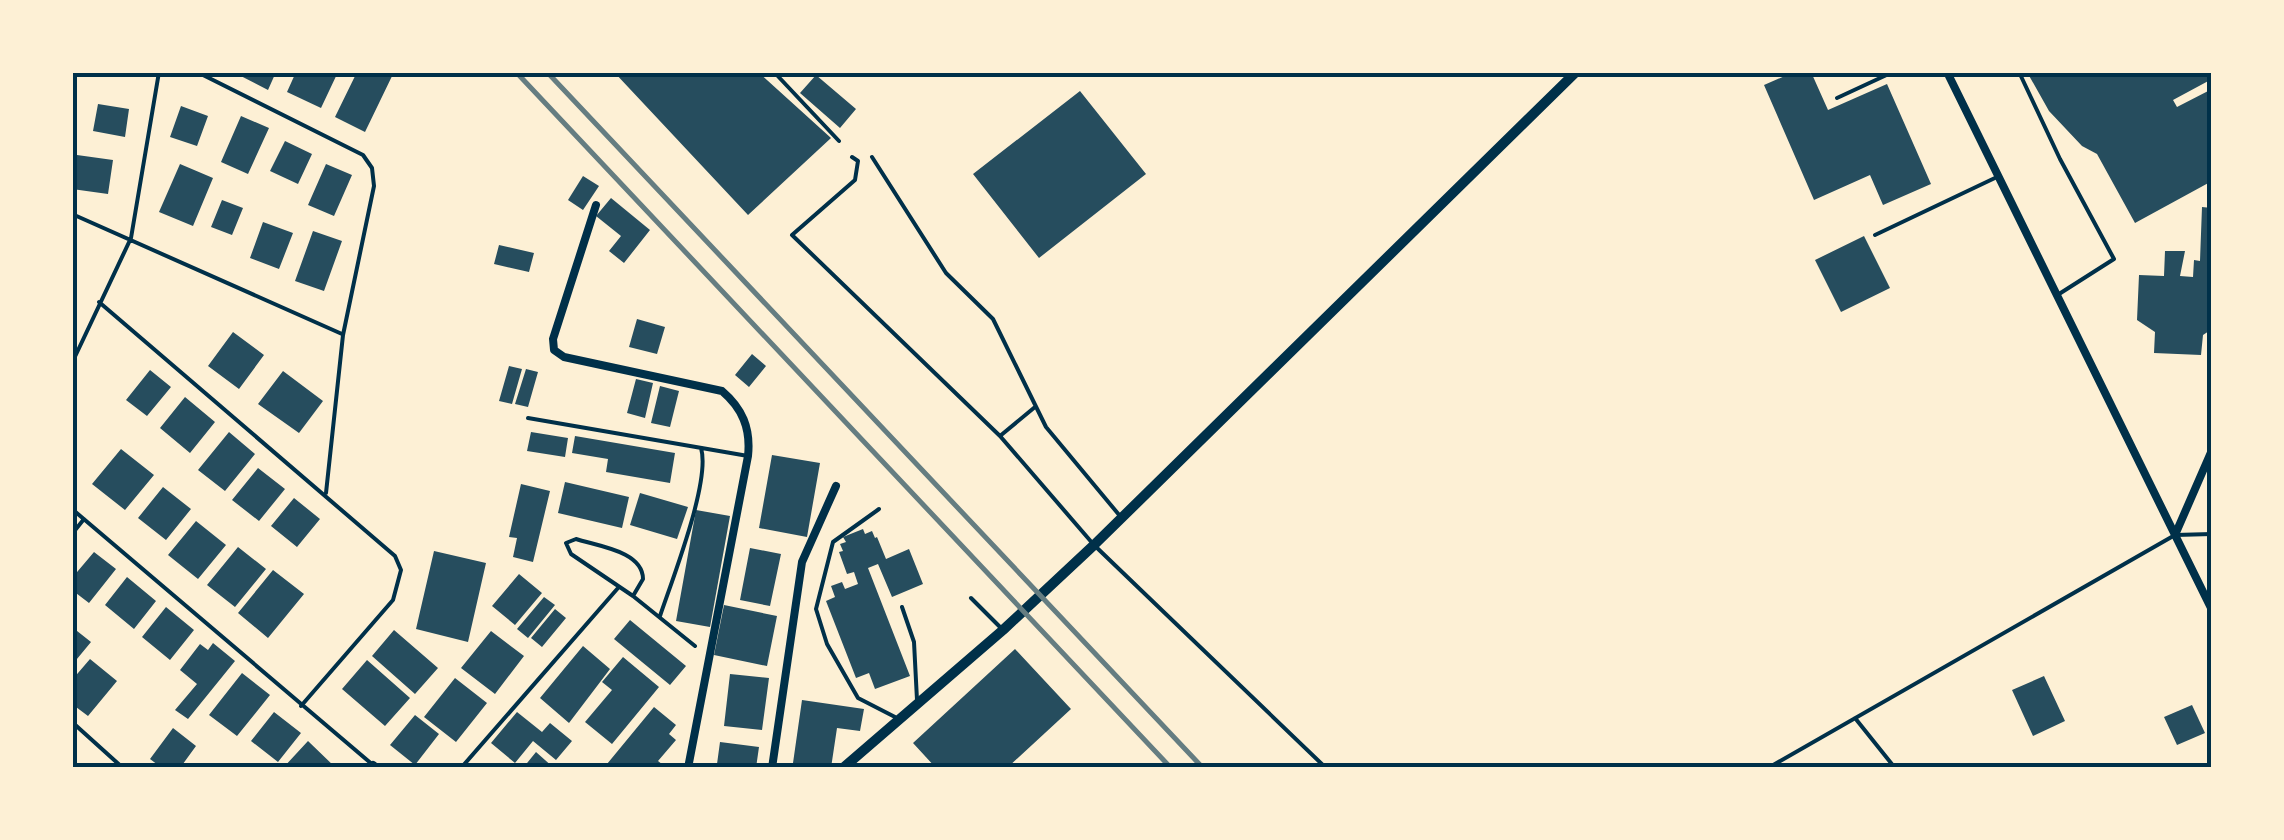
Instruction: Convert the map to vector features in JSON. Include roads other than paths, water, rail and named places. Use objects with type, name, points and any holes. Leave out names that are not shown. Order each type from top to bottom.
[{"type":"street","points":[[843,768],[1004,630],[1094,545],[1576,72]]},
{"type":"street","points":[[1946,72],[2212,610]]},
{"type":"street","points":[[596,205],[552,339],[554,350],[564,357],[722,391],[738,404],[748,431],[748,456],[688,768]]},
{"type":"street","points":[[2175,535],[2212,450]]},
{"type":"street","points":[[772,768],[802,562],[836,486]]},
{"type":"lane","points":[[72,362],[131,238],[159,72]]},
{"type":"lane","points":[[197,72],[363,155],[372,168],[374,186],[343,334],[326,494]]},
{"type":"lane","points":[[774,72],[839,142]]},
{"type":"lane","points":[[1837,98],[1893,72]]},
{"type":"lane","points":[[2019,72],[2114,260],[2057,296]]},
{"type":"lane","points":[[872,156],[946,272],[992,319],[1046,428],[1122,518]]},
{"type":"lane","points":[[852,157],[858,161],[855,180],[792,234],[1000,436],[1094,545],[1326,768]]},
{"type":"lane","points":[[1875,235],[1998,177]]},
{"type":"lane","points":[[72,214],[343,334]]},
{"type":"lane","points":[[99,302],[395,556],[400,570],[399,588],[393,600],[300,706]]},
{"type":"lane","points":[[1000,436],[1036,406]]},
{"type":"lane","points":[[528,418],[748,456]]},
{"type":"lane","points":[[660,618],[699,489],[704,457],[700,448]]},
{"type":"lane","points":[[72,509],[375,766]]},
{"type":"lane","points":[[879,509],[833,542],[816,609],[827,644],[858,698],[900,720]]},
{"type":"lane","points":[[72,534],[84,519]]},
{"type":"lane","points":[[1768,768],[2175,535],[2212,534]]},
{"type":"lane","points":[[632,596],[643,578],[640,564],[629,556],[576,538],[566,543],[571,554],[695,646]]},
{"type":"lane","points":[[461,768],[618,588]]},
{"type":"lane","points":[[971,598],[1004,630]]},
{"type":"lane","points":[[902,607],[914,642],[917,704]]},
{"type":"lane","points":[[1854,718],[1895,768]]},
{"type":"lane","points":[[72,722],[123,768]]},
{"type":"railway","points":[[516,72],[1171,768]]},
{"type":"railway","points":[[547,72],[1203,768]]}]
